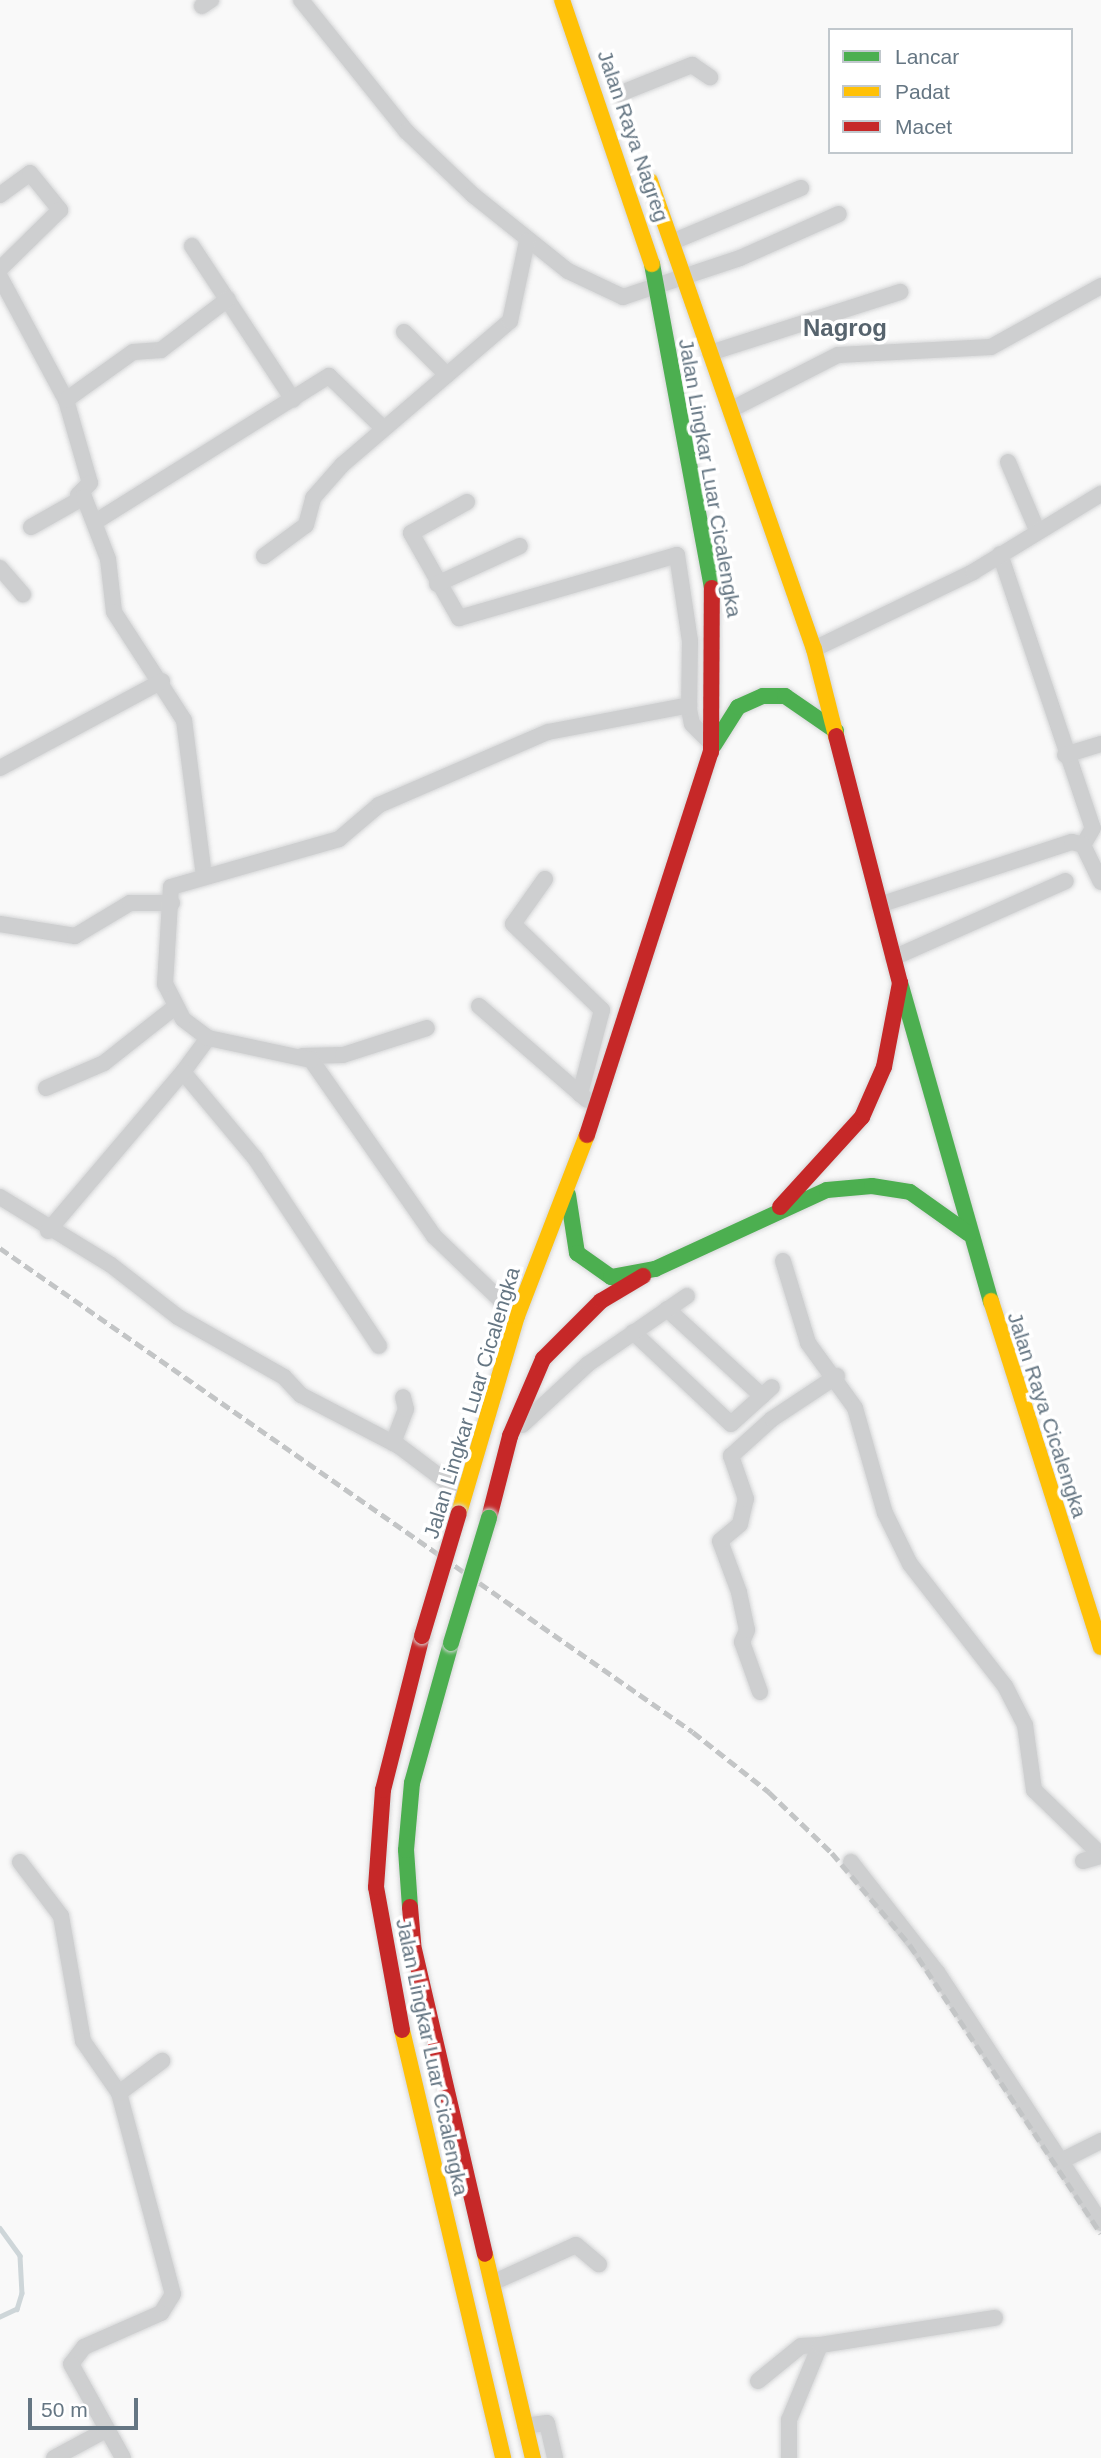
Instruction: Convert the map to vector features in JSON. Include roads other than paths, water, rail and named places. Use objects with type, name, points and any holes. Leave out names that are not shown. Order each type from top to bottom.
[{"type":"main road","name":"Jalan Raya Nagreg","points":[[562,0],[643,222],[655,288]]},
{"type":"main road","name":"Jalan Raya Nagreg","points":[[610,71],[621,101]]},
{"type":"main road","name":"Jalan Raya Nagreg","points":[[644,162],[814,649],[836,732]]},
{"type":"main road","name":"Jalan Lingkar Luar Cicalengka","points":[[503,2458],[393,1992],[376,1887],[383,1790],[422,1636],[517,1316],[597,1109],[711,747],[713,594],[655,288]]},
{"type":"main road","points":[[711,747],[738,707],[763,696],[785,696],[836,732]]},
{"type":"main road","name":"Jalan Raya Cicalengka","points":[[836,732],[893,958],[969,1234],[1101,1647]]},
{"type":"main road","points":[[780,1207],[862,1117],[884,1067],[900,983]]},
{"type":"main road","points":[[568,1185],[577,1253],[611,1277],[655,1269],[780,1207],[827,1190],[888,1187],[936,1207],[969,1234]]},
{"type":"main road","name":"Jalan Lingkar Luar Cicalengka","points":[[533,2458],[413,1945],[406,1850],[412,1783],[510,1436],[532,1378],[557,1341],[601,1301],[655,1269]]},
{"type":"street","points":[[301,0],[406,131],[527,241],[623,297],[685,278],[839,214]]},
{"type":"street","points":[[621,101],[692,65],[710,77]]},
{"type":"street","points":[[0,195],[30,173],[60,210],[0,269]]},
{"type":"street","points":[[672,242],[801,188]]},
{"type":"street","points":[[264,556],[306,525],[325,482],[510,321],[527,241]]},
{"type":"street","points":[[192,246],[293,400]]},
{"type":"street","points":[[0,277],[66,400],[90,483],[78,495],[30,527]]},
{"type":"street","points":[[732,409],[838,355],[991,347],[1101,286]]},
{"type":"street","points":[[710,353],[900,292]]},
{"type":"street","points":[[66,400],[133,352],[161,350],[228,299]]},
{"type":"street","points":[[404,332],[447,375]]},
{"type":"street","points":[[95,523],[331,375],[384,429]]},
{"type":"street","points":[[1008,462],[1037,530]]},
{"type":"street","points":[[814,649],[1000,554],[1101,494]]},
{"type":"street","points":[[78,495],[95,523],[114,612],[162,681],[187,737],[204,877]]},
{"type":"street","points":[[467,502],[411,533],[452,612],[465,617],[677,555],[690,641],[689,705],[692,724],[711,747]]},
{"type":"street","points":[[437,584],[520,546]]},
{"type":"street","points":[[1000,554],[1065,755],[1093,828],[1083,845]]},
{"type":"street","points":[[0,568],[23,594]]},
{"type":"street","points":[[0,768],[162,681]]},
{"type":"street","points":[[427,1028],[343,1055],[302,1056],[208,1038],[175,1007],[165,984],[173,884],[339,839],[379,805],[550,731],[689,705]]},
{"type":"street","points":[[1065,755],[1101,744]]},
{"type":"street","points":[[879,905],[1064,842],[1083,845]]},
{"type":"street","points":[[1083,845],[1101,882]]},
{"type":"street","points":[[545,879],[513,924],[602,1010],[580,1094]]},
{"type":"street","points":[[893,958],[1066,881]]},
{"type":"street","points":[[0,924],[75,936],[130,903],[172,903]]},
{"type":"street","points":[[479,1006],[597,1109]]},
{"type":"street","points":[[46,1087],[104,1063],[175,1007]]},
{"type":"street","points":[[48,1231],[183,1072],[208,1038]]},
{"type":"street","points":[[302,1056],[317,1066],[434,1236],[517,1316]]},
{"type":"street","points":[[183,1072],[255,1158],[379,1346]]},
{"type":"street","points":[[0,1197],[48,1231],[111,1265],[178,1317],[284,1377],[301,1395],[393,1443],[464,1495]]},
{"type":"street","points":[[783,1261],[808,1343],[837,1376],[855,1408],[885,1513],[910,1564],[1008,1690],[1025,1725],[1034,1790],[1101,1856],[1083,1861]]},
{"type":"street","points":[[510,1436],[633,1332],[687,1296]]},
{"type":"street","points":[[633,1332],[731,1423],[767,1392],[667,1309]]},
{"type":"street","points":[[760,1692],[742,1642],[747,1630],[739,1592],[720,1541],[740,1524],[746,1499],[732,1456],[772,1419],[837,1376]]},
{"type":"street","points":[[393,1443],[406,1409],[403,1397]]},
{"type":"street","points":[[851,1862],[937,1972],[1101,2223]]},
{"type":"street","points":[[20,1863],[55,1903],[86,2052],[119,2093],[173,2294],[161,2313],[84,2347],[74,2358],[76,2379],[123,2458]]},
{"type":"street","points":[[119,2093],[162,2061]]},
{"type":"street","points":[[1061,2161],[1101,2141]]},
{"type":"street","points":[[492,2283],[576,2245],[599,2264]]},
{"type":"street","points":[[758,2381],[801,2346],[995,2318]]},
{"type":"street","points":[[789,2458],[787,2427],[820,2345]]},
{"type":"street","points":[[525,2426],[547,2423],[555,2458]]},
{"type":"street","points":[[54,2458],[106,2430]]},
{"type":"waterway","points":[[0,2228],[20,2256],[22,2293],[17,2309],[0,2317]]},
{"type":"railway","points":[[0,1248],[693,1732],[769,1792],[832,1853],[910,1945],[1101,2234]]},
{"type":"district","name":"Nagrog","points":[[845,328]]}]
